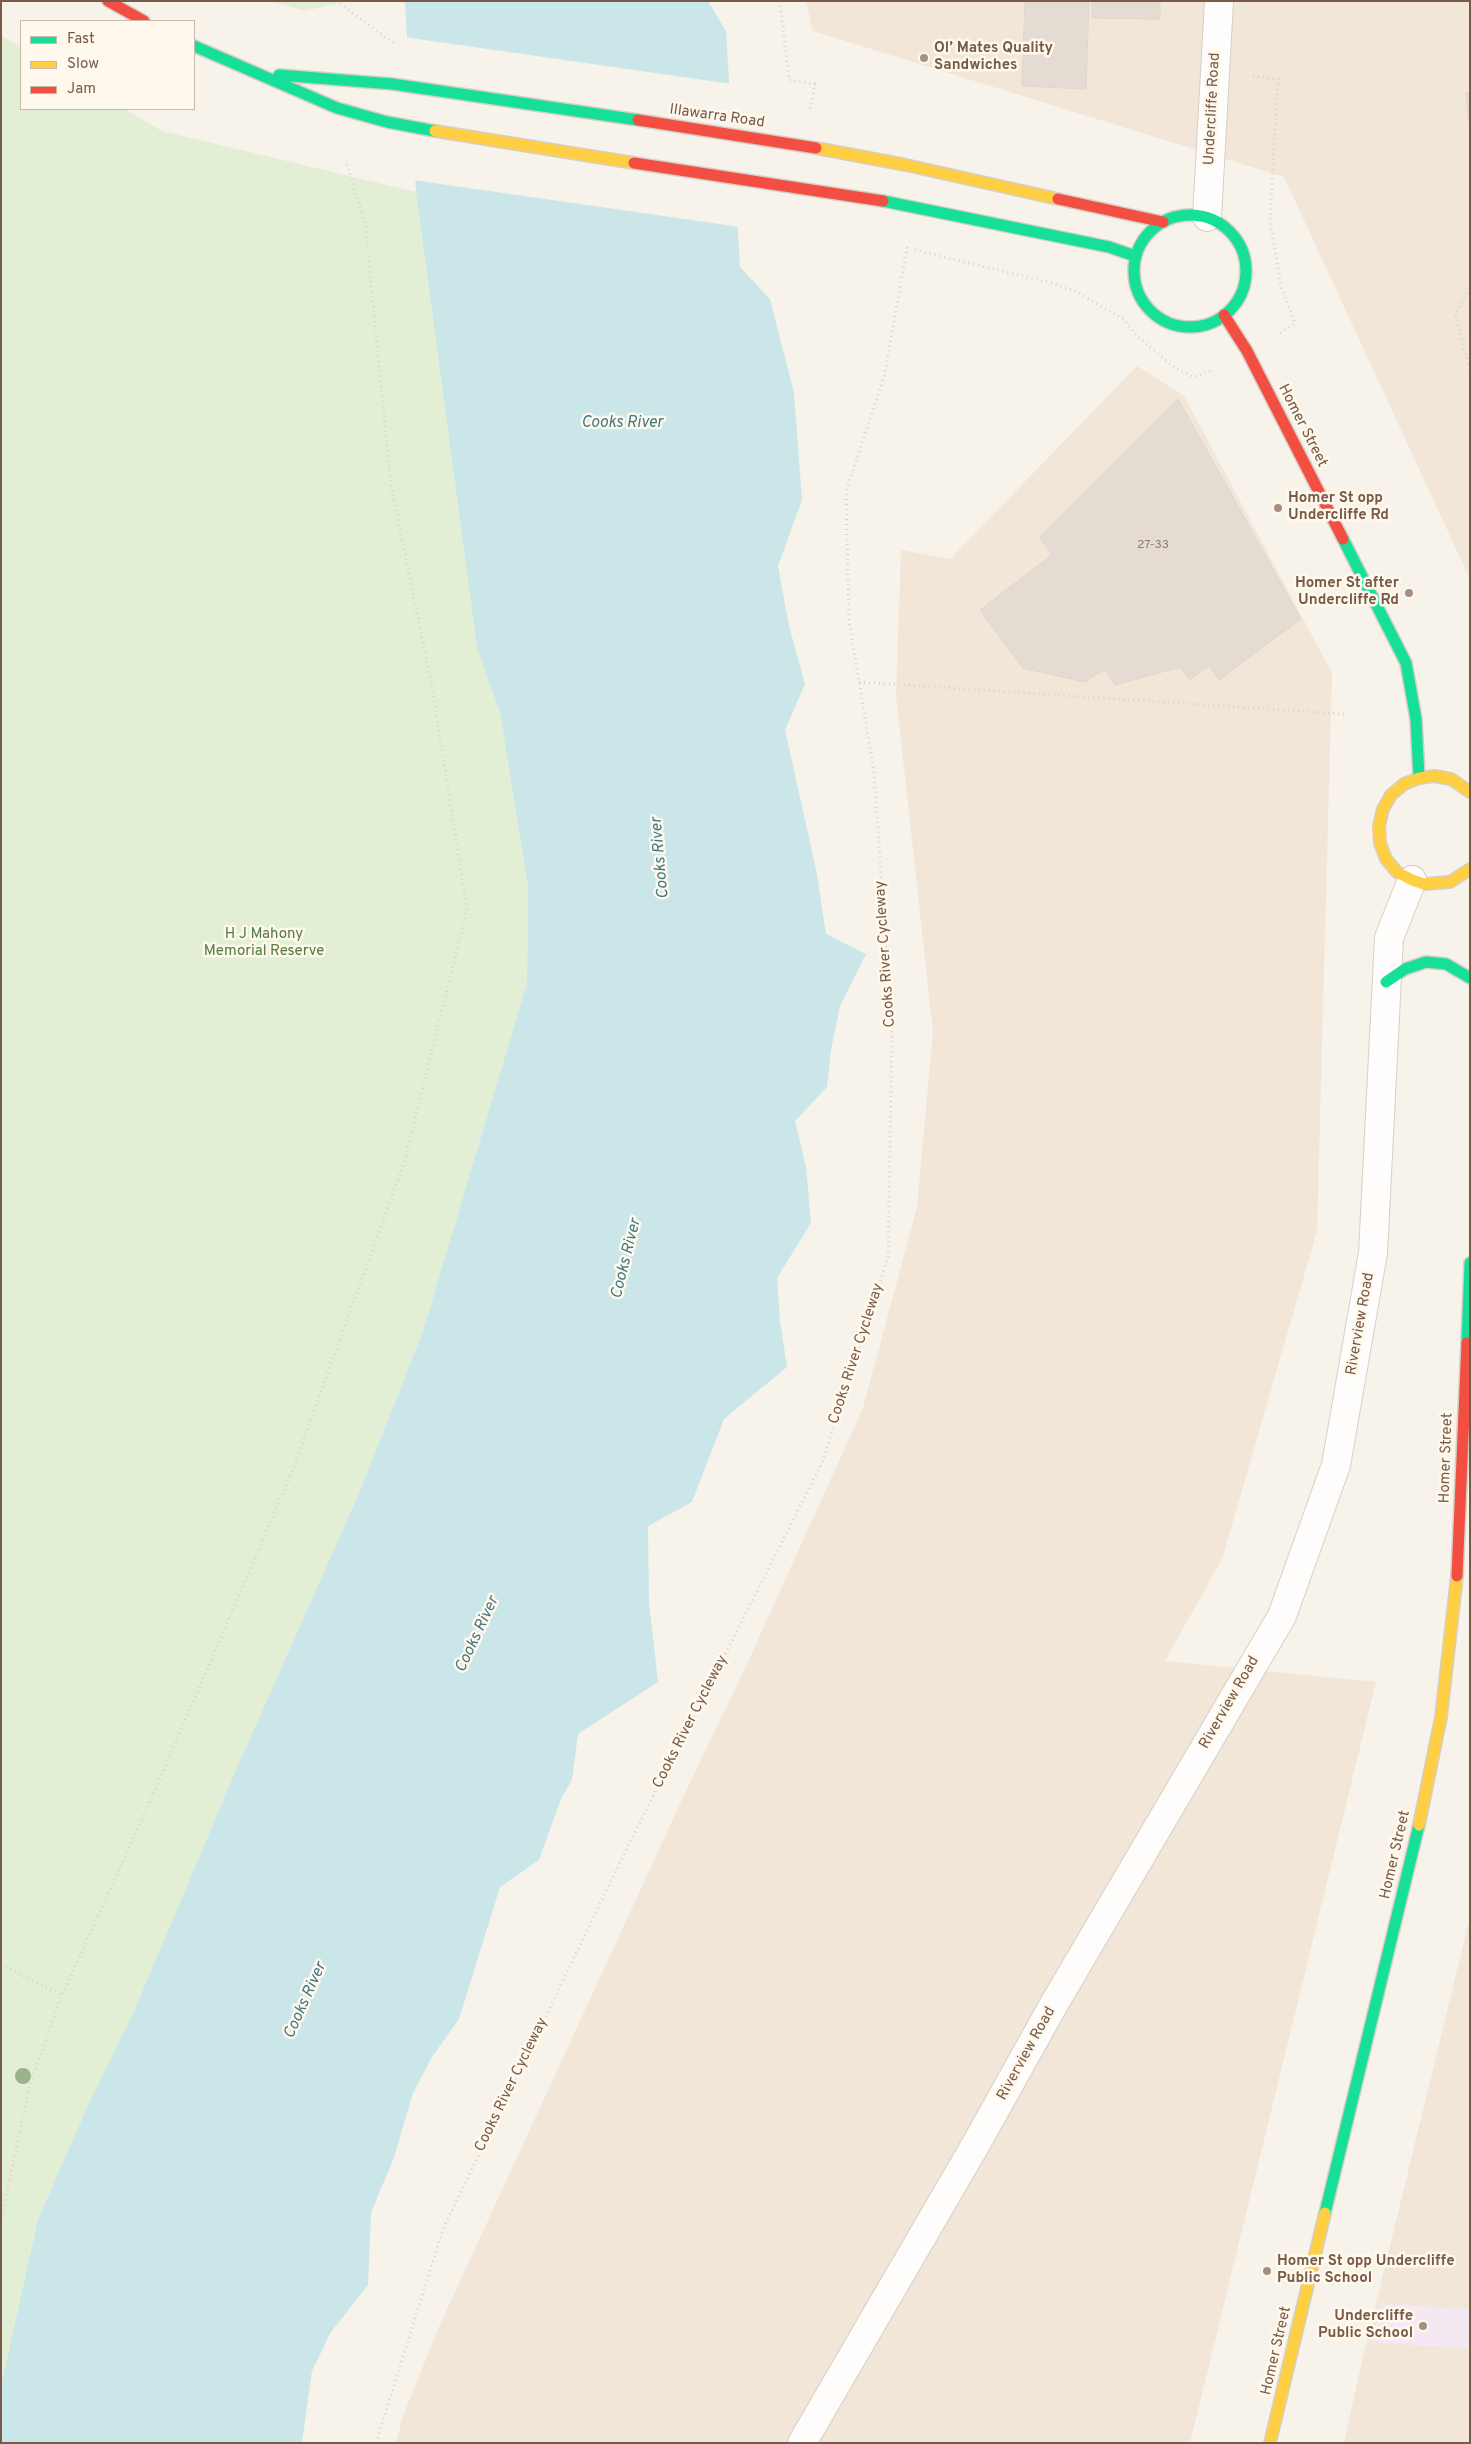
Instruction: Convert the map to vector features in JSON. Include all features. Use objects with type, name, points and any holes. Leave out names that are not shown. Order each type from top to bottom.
[{"type":"main road","points":[[108,1],[142,20]]},
{"type":"main road","name":"Illawarra Road","points":[[195,46],[263,74],[336,108],[387,122],[480,139],[881,200],[1109,247],[1135,256]]},
{"type":"main road","name":"Illawarra Road","points":[[263,74],[392,84],[778,141],[906,165],[1163,222]]},
{"type":"main road","points":[[1189,214],[1207,217],[1223,225],[1235,237],[1243,252],[1246,270],[1244,287],[1236,303],[1224,315],[1209,324],[1192,327],[1174,326],[1158,318],[1146,306],[1137,291],[1133,273],[1135,256],[1142,239],[1155,226],[1163,222],[1171,217],[1189,214]]},
{"type":"main road","name":"Homer Street","points":[[1224,315],[1247,351],[1406,663],[1416,719],[1419,778]]},
{"type":"main road","points":[[1466,876],[1450,882],[1437,884],[1412,880],[1397,872],[1386,859],[1380,843],[1379,826],[1383,809],[1391,795],[1404,784],[1419,778],[1436,776],[1451,779],[1470,792]]},
{"type":"main road","points":[[1386,982],[1405,969],[1426,962],[1446,964],[1470,978]]},
{"type":"main road","name":"Homer Street","points":[[1270,2443],[1378,1990],[1410,1867],[1441,1717],[1458,1568],[1470,1263]]},
{"type":"street","name":"Undercliffe Road","points":[[1207,217],[1219,1]]},
{"type":"street","name":"Riverview Road","points":[[802,2443],[976,2144],[1054,2004],[1282,1616],[1336,1465],[1373,1253],[1389,938],[1412,880]]},
{"type":"path","points":[[336,1],[398,46]]},
{"type":"path","points":[[780,1],[789,80],[815,84],[811,108]]},
{"type":"path","points":[[1278,79],[1270,220],[1281,287],[1295,323],[1289,328]]},
{"type":"path","points":[[1,2220],[30,2084],[62,1995],[158,1784],[290,1474],[404,1162],[467,909],[432,687],[391,485],[365,222],[346,163]]},
{"type":"path","points":[[899,246],[1052,283],[1077,292],[1122,319],[1138,337],[1175,368],[1193,377],[1216,369]]},
{"type":"path","name":"Cooks River Cycleway","points":[[376,2443],[443,2229],[627,1848],[822,1463],[888,1257],[892,1033],[874,772],[850,622],[846,492],[884,377],[908,248]]},
{"type":"path","points":[[1470,289],[1454,314],[1470,370]]},
{"type":"path","points":[[859,682],[1344,714]]},
{"type":"path","points":[[1,1965],[62,1995]]},
{"type":"shaded area","points":[[806,1],[1470,1],[1470,579],[1284,177],[813,31]]},
{"type":"shaded area","points":[[1137,366],[1184,396],[1332,673],[1317,1231],[1222,1559],[1165,1661],[1376,1682],[1190,2443],[396,2443],[403,2416],[438,2329],[685,1793],[746,1666],[863,1408],[917,1207],[933,1032],[896,695],[901,550],[950,559]]},
{"type":"shaded area","points":[[1470,1917],[1470,2443],[1344,2443],[1362,2361]]},
{"type":"shaded area","name":"Undercliffe Public School","points":[[1382,2303],[1470,2310],[1470,2349],[1371,2342]]},
{"type":"green space","points":[[270,1],[349,1],[304,11]]},
{"type":"green space","name":"H J Mahony Memorial Reserve","points":[[1,35],[20,46],[20,110],[127,110],[162,131],[416,192],[477,648],[500,713],[528,887],[527,983],[422,1334],[359,1493],[238,1765],[134,2011],[89,2103],[38,2219],[1,2386]]},
{"type":"water","name":"Cooks River","points":[[405,1],[708,1],[726,31],[740,267],[770,299],[794,393],[802,500],[778,566],[789,626],[805,684],[785,730],[817,874],[826,934],[866,954],[840,1006],[831,1050],[827,1087],[795,1121],[806,1167],[811,1223],[777,1278],[780,1321],[787,1367],[724,1419],[692,1502],[648,1526],[649,1602],[658,1682],[578,1734],[572,1780],[561,1799],[539,1860],[500,1887],[459,2019],[432,2057],[413,2093],[394,2157],[371,2213],[368,2285],[331,2332],[312,2371],[302,2443],[1,2443],[1,2386],[38,2219],[89,2103],[134,2011],[238,1765],[359,1493],[422,1334],[527,983],[528,887],[500,713],[477,648],[416,192]]},
{"type":"pier","points":[[404,37],[732,84],[740,227],[413,180]]},
{"type":"building","points":[[1025,1],[1089,1],[1086,89],[1022,86]]},
{"type":"building","points":[[1092,1],[1160,1],[1160,19],[1092,18]]},
{"type":"building","points":[[1466,93],[1470,93],[1470,131]]},
{"type":"building","points":[[1178,399],[1301,619],[1219,680],[1209,666],[1190,680],[1180,667],[1115,685],[1105,669],[1085,682],[1023,668],[980,610],[1052,555],[1040,537]]},
{"type":"traffic: fast","points":[[195,46],[337,108],[387,122],[435,131]]},
{"type":"traffic: fast","points":[[279,75],[392,84],[638,120]]},
{"type":"traffic: fast","points":[[883,201],[1109,247],[1135,256]]},
{"type":"traffic: fast","points":[[1190,215],[1211,219],[1230,231],[1242,250],[1246,271],[1242,292],[1230,311],[1211,323],[1190,327],[1169,323],[1150,311],[1138,292],[1134,271],[1138,250],[1150,231],[1169,219],[1190,215]]},
{"type":"traffic: fast","points":[[1343,539],[1406,663],[1416,719],[1419,778]]},
{"type":"traffic: fast","points":[[1386,982],[1405,969],[1426,962],[1446,964],[1470,978]]},
{"type":"traffic: fast","points":[[1467,1343],[1470,1263]]},
{"type":"traffic: fast","points":[[1325,2213],[1419,1825]]},
{"type":"traffic: slow","points":[[435,131],[634,163]]},
{"type":"traffic: slow","points":[[816,148],[906,165],[1058,199]]},
{"type":"traffic: slow","points":[[1470,792],[1451,779],[1435,776],[1419,778],[1404,784],[1391,795],[1383,809],[1379,826],[1380,843],[1386,859],[1397,872],[1412,880],[1424,884],[1450,882],[1470,869]]},
{"type":"traffic: slow","points":[[1419,1825],[1441,1717],[1457,1576]]},
{"type":"traffic: slow","points":[[1270,2443],[1325,2213]]},
{"type":"traffic: jam","points":[[108,1],[142,20]]},
{"type":"traffic: jam","points":[[638,120],[816,148]]},
{"type":"traffic: jam","points":[[634,163],[883,201]]},
{"type":"traffic: jam","points":[[1058,199],[1163,222]]},
{"type":"traffic: jam","points":[[1224,315],[1247,351],[1343,539]]},
{"type":"traffic: jam","points":[[1457,1576],[1467,1343]]},
{"type":"place","name":"Ol’ Mates Quality Sandwiches","points":[[924,58]]},
{"type":"place","name":"Homer St opp Undercliffe Rd","points":[[1278,508]]},
{"type":"place","name":"Homer St after Undercliffe Rd","points":[[1409,593]]},
{"type":"place","name":"Homer St opp Undercliffe Public School","points":[[1267,2271]]},
{"type":"place","name":"Undercliffe Public School","points":[[1423,2326]]}]
